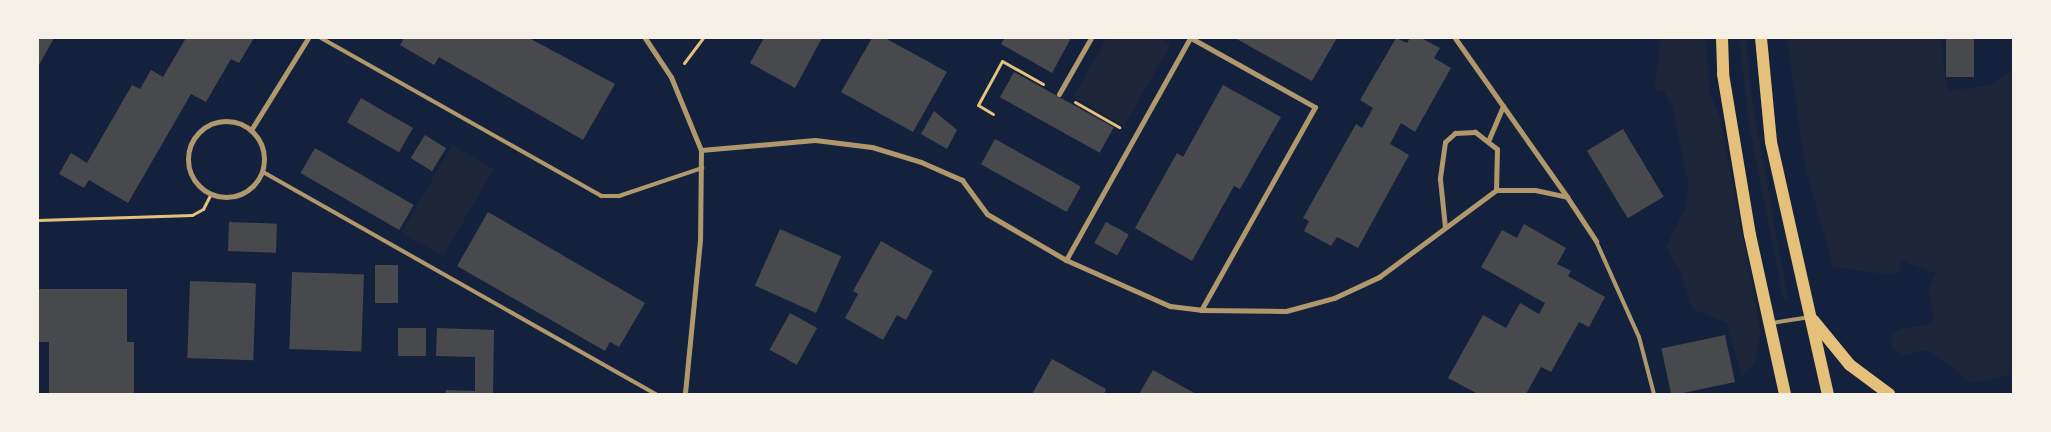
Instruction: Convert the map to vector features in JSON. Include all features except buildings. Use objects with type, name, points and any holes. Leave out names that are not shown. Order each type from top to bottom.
[{"type":"main road","points":[[1722,38],[1723,74],[1750,235],[1786,394]]},
{"type":"main road","points":[[1760,38],[1771,142],[1828,394]]},
{"type":"main road","points":[[1810,316],[1850,365],[1889,394]]},
{"type":"street","points":[[251,130],[308,38]]},
{"type":"street","points":[[645,38],[671,77],[701,150],[702,168],[686,394]]},
{"type":"street","points":[[1059,94],[1091,38]]},
{"type":"street","points":[[1066,260],[1191,38],[1315,107],[1201,310]]},
{"type":"street","points":[[1455,38],[1596,241]]},
{"type":"street","points":[[1489,139],[1503,106]]},
{"type":"street","points":[[220,121],[251,130],[264,149],[263,172],[242,195],[210,195],[197,185],[189,171],[193,139],[204,127],[220,121]]},
{"type":"street","points":[[1445,227],[1440,179],[1445,142],[1455,133],[1475,132],[1489,139],[1497,149],[1496,190]]},
{"type":"street","points":[[701,150],[815,140],[872,147],[921,162],[962,180],[987,214],[1066,260],[1170,306],[1201,310],[1286,311],[1334,298],[1379,277],[1496,190],[1534,190],[1566,197]]},
{"type":"lane","points":[[321,38],[601,196],[619,196],[702,168]]},
{"type":"lane","points":[[263,172],[656,394]]},
{"type":"lane","points":[[1596,241],[1639,337],[1654,394]]},
{"type":"lane","points":[[1769,324],[1810,316]]},
{"type":"path","points":[[671,77],[703,38]]},
{"type":"path","points":[[38,220],[192,214],[203,209],[210,195]]},
{"type":"shaded area","points":[[1107,38],[1159,38],[1171,44],[1124,126],[1073,97]]},
{"type":"shaded area","points":[[1661,38],[1705,38],[1710,94],[1720,117],[1761,333],[1755,362],[1742,378],[1727,323],[1692,309],[1681,273],[1666,247],[1686,206],[1688,182],[1672,105],[1663,90],[1654,91]]},
{"type":"shaded area","points":[[1739,38],[1746,38],[1752,99],[1788,300],[1783,298],[1749,125]]},
{"type":"shaded area","points":[[1787,38],[1941,38],[1947,91],[1991,85],[2013,69],[2013,375],[1972,383],[1934,354],[1925,350],[1902,356],[1891,347],[1893,334],[1900,329],[1926,325],[1933,320],[1929,286],[1936,273],[1899,260],[1901,270],[1892,275],[1833,267],[1805,166]]},
{"type":"shaded area","points":[[452,145],[494,169],[443,256],[402,232]]}]
